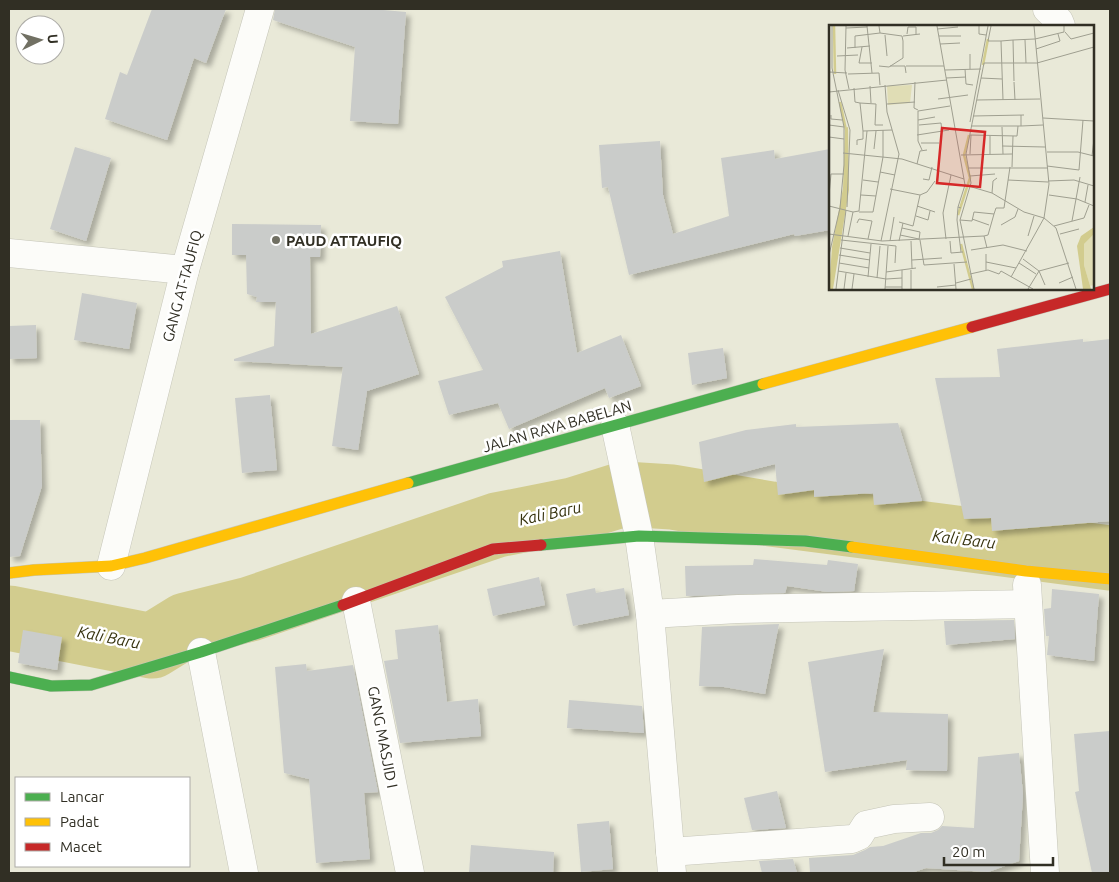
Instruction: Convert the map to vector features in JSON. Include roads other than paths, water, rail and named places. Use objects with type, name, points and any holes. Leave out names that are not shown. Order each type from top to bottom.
[{"type":"main road","name":"JALAN RAYA BABELAN","points":[[9,573],[112,566],[144,558],[615,425],[1110,289]]},
{"type":"main road","points":[[9,677],[50,686],[91,684],[201,652],[356,601],[493,549],[639,536],[805,542],[1026,571],[1110,578]]},
{"type":"street","name":"GANG AT-TAUFIQ","points":[[112,566],[185,270],[260,9]]},
{"type":"street","points":[[9,253],[185,270]]},
{"type":"street","points":[[615,425],[639,536],[650,614],[671,863],[852,839],[859,836],[866,825],[894,819],[930,817]]},
{"type":"street","points":[[1026,571],[1045,873]]},
{"type":"street","name":"GANG MASJID I","points":[[356,601],[410,873]]},
{"type":"street","points":[[650,614],[738,609],[1028,604]]},
{"type":"street","points":[[201,652],[244,873]]},
{"type":"waterway","name":"Kali Baru","points":[[9,618],[152,646],[186,625],[250,609],[497,525],[573,510],[624,494],[672,497],[771,514],[1110,558]]},
{"type":"place","name":"PAUD ATTAUFIQ","points":[[276,240]]}]
